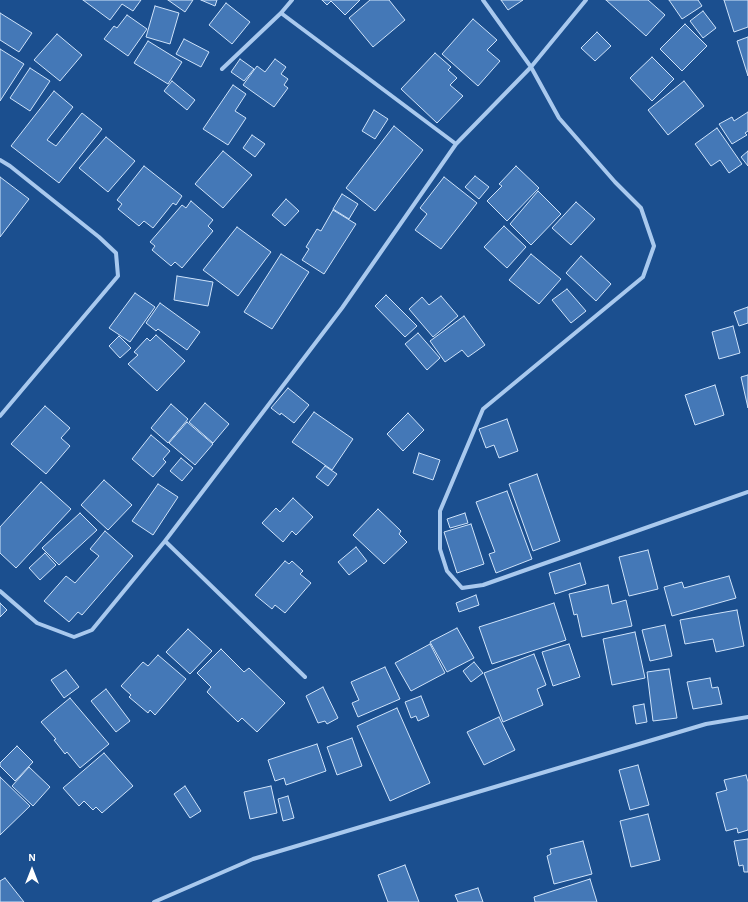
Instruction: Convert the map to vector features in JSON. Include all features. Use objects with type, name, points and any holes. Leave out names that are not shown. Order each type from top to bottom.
[{"type":"street","points":[[222,68],[281,13],[292,0]]},
{"type":"street","points":[[483,0],[531,67],[559,118],[615,182],[641,208],[654,246],[643,276],[483,409],[440,511],[440,549],[447,571],[462,588],[483,585],[748,492]]},
{"type":"street","points":[[0,591],[37,623],[74,637],[92,630],[165,541],[342,308],[456,144],[531,67],[586,0]]},
{"type":"street","points":[[281,13],[456,144]]},
{"type":"street","points":[[0,160],[16,170],[99,237],[116,253],[118,276],[0,416]]},
{"type":"street","points":[[165,541],[305,677]]},
{"type":"street","points":[[154,902],[253,859],[706,724],[748,718]]},
{"type":"building","points":[[83,0],[141,0],[133,11],[122,4],[110,20]]},
{"type":"building","points":[[168,0],[193,0],[185,12]]},
{"type":"building","points":[[201,0],[217,0],[215,6]]},
{"type":"building","points":[[322,0],[360,0],[345,15],[331,1],[327,5]]},
{"type":"building","points":[[370,0],[389,0],[405,20],[373,47],[349,18]]},
{"type":"building","points":[[501,0],[523,0],[508,10]]},
{"type":"building","points":[[606,0],[648,0],[665,15],[646,36]]},
{"type":"building","points":[[669,0],[698,0],[702,6],[682,19]]},
{"type":"building","points":[[724,0],[748,0],[748,27],[734,32]]},
{"type":"building","points":[[226,3],[250,22],[232,44],[209,25]]},
{"type":"building","points":[[155,6],[179,13],[170,44],[146,37]]},
{"type":"building","points":[[703,11],[716,28],[703,38],[690,21]]},
{"type":"building","points":[[0,13],[32,33],[19,52],[0,40]]},
{"type":"building","points":[[127,15],[147,29],[128,56],[104,39],[114,26],[117,28]]},
{"type":"building","points":[[473,19],[497,40],[487,50],[500,61],[478,86],[442,54]]},
{"type":"building","points":[[685,24],[707,46],[682,71],[660,49]]},
{"type":"building","points":[[597,32],[611,46],[595,61],[581,48]]},
{"type":"building","points":[[57,34],[82,55],[60,81],[34,60]]},
{"type":"building","points":[[748,37],[748,76],[737,41]]},
{"type":"building","points":[[184,39],[209,52],[201,67],[176,54]]},
{"type":"building","points":[[148,41],[182,62],[168,84],[134,63]]},
{"type":"building","points":[[0,49],[24,64],[0,101]]},
{"type":"building","points":[[435,53],[451,67],[448,70],[457,78],[450,85],[463,96],[437,123],[401,89]]},
{"type":"building","points":[[652,57],[674,79],[652,101],[630,78]]},
{"type":"building","points":[[240,59],[254,69],[244,81],[231,72]]},
{"type":"building","points":[[275,59],[286,67],[281,74],[288,79],[284,85],[288,88],[274,107],[243,85],[257,66],[265,72]]},
{"type":"building","points":[[30,68],[50,81],[30,111],[10,98]]},
{"type":"building","points":[[172,81],[195,100],[187,110],[164,91]]},
{"type":"building","points":[[684,81],[704,106],[668,135],[648,110]]},
{"type":"building","points":[[233,85],[246,94],[235,111],[246,118],[228,145],[203,129]]},
{"type":"building","points":[[54,91],[73,107],[47,140],[56,146],[82,113],[102,129],[59,183],[11,146]]},
{"type":"building","points":[[374,110],[388,119],[375,139],[362,131]]},
{"type":"building","points":[[748,112],[748,131],[745,133],[747,135],[732,144],[719,124],[732,117],[734,121]]},
{"type":"building","points":[[394,126],[423,150],[375,211],[346,188]]},
{"type":"building","points":[[717,128],[742,164],[729,173],[720,160],[711,166],[695,144]]},
{"type":"building","points":[[252,135],[265,144],[255,157],[243,148]]},
{"type":"building","points":[[106,137],[135,161],[108,192],[79,168]]},
{"type":"building","points":[[223,151],[252,175],[223,208],[195,184]]},
{"type":"building","points":[[748,151],[748,166],[741,157]]},
{"type":"building","points":[[144,166],[182,196],[176,205],[173,203],[153,228],[144,221],[139,226],[118,209],[122,204],[117,200]]},
{"type":"building","points":[[516,166],[539,188],[507,221],[487,201],[502,186],[499,184]]},
{"type":"building","points":[[475,176],[489,187],[479,199],[465,187]]},
{"type":"building","points":[[0,177],[29,199],[0,237]]},
{"type":"building","points":[[444,177],[477,203],[441,249],[415,230],[427,214],[420,208]]},
{"type":"building","points":[[538,191],[561,214],[531,245],[510,224]]},
{"type":"building","points":[[342,194],[358,204],[349,219],[333,209]]},
{"type":"building","points":[[286,199],[299,211],[285,226],[272,215]]},
{"type":"building","points":[[191,201],[213,220],[208,226],[213,231],[182,268],[175,262],[171,266],[152,250],[155,246],[150,242],[182,205],[186,208]]},
{"type":"building","points":[[576,202],[595,219],[571,245],[552,228]]},
{"type":"building","points":[[333,210],[356,224],[324,274],[302,260],[309,249],[306,247],[317,229],[321,231]]},
{"type":"building","points":[[504,226],[526,247],[507,268],[484,247]]},
{"type":"building","points":[[237,227],[271,252],[238,296],[203,270]]},
{"type":"building","points":[[281,254],[309,272],[272,329],[244,312]]},
{"type":"building","points":[[531,254],[561,279],[539,304],[509,280]]},
{"type":"building","points":[[581,256],[611,284],[596,301],[566,273]]},
{"type":"building","points":[[177,276],[213,282],[208,306],[174,300]]},
{"type":"building","points":[[567,289],[586,311],[571,323],[552,300]]},
{"type":"building","points":[[135,293],[155,307],[130,342],[109,328]]},
{"type":"building","points":[[386,295],[417,326],[405,337],[375,306]]},
{"type":"building","points":[[441,296],[458,316],[433,337],[409,309],[422,297],[429,305]]},
{"type":"building","points":[[160,303],[200,332],[187,350],[158,329],[156,331],[146,323]]},
{"type":"building","points":[[748,307],[748,323],[739,326],[734,312]]},
{"type":"building","points":[[464,316],[485,345],[468,357],[462,350],[445,362],[430,341]]},
{"type":"building","points":[[733,326],[740,353],[719,359],[712,332]]},
{"type":"building","points":[[418,333],[440,358],[427,370],[405,344]]},
{"type":"building","points":[[156,335],[185,361],[157,391],[128,364],[138,355],[134,352],[147,338],[150,341]]},
{"type":"building","points":[[119,336],[131,348],[120,358],[109,346]]},
{"type":"building","points":[[748,375],[748,408],[741,377]]},
{"type":"building","points":[[715,385],[724,415],[695,425],[685,395]]},
{"type":"building","points":[[288,388],[309,405],[294,423],[281,413],[280,415],[271,408]]},
{"type":"building","points":[[205,403],[229,424],[213,443],[189,422]]},
{"type":"building","points":[[171,404],[188,419],[168,443],[151,428]]},
{"type":"building","points":[[45,406],[70,428],[61,438],[70,446],[46,474],[11,444]]},
{"type":"building","points":[[314,412],[353,439],[332,470],[292,442]]},
{"type":"building","points":[[408,413],[424,430],[403,451],[387,434]]},
{"type":"building","points":[[507,419],[518,451],[499,458],[494,445],[486,448],[479,429]]},
{"type":"building","points":[[187,422],[213,444],[195,465],[169,443]]},
{"type":"building","points":[[151,435],[170,451],[163,459],[166,462],[153,477],[132,459]]},
{"type":"building","points":[[419,453],[440,460],[433,480],[413,473]]},
{"type":"building","points":[[181,458],[193,468],[182,481],[170,471]]},
{"type":"building","points":[[325,466],[337,474],[328,486],[316,477]]},
{"type":"building","points":[[537,474],[560,541],[533,551],[509,484]]},
{"type":"building","points":[[104,480],[132,505],[108,530],[81,505]]},
{"type":"building","points":[[41,482],[71,509],[16,568],[0,553],[0,527]]},
{"type":"building","points":[[158,484],[178,497],[153,535],[132,521]]},
{"type":"building","points":[[507,491],[532,559],[496,573],[489,554],[495,552],[476,502]]},
{"type":"building","points":[[293,498],[313,517],[296,535],[292,531],[283,542],[262,523],[276,508],[280,512]]},
{"type":"building","points":[[378,509],[401,531],[399,534],[407,542],[384,564],[353,535]]},
{"type":"building","points":[[80,513],[97,530],[59,565],[42,548]]},
{"type":"building","points":[[465,513],[468,523],[450,528],[447,519]]},
{"type":"building","points":[[471,524],[484,564],[457,573],[444,532]]},
{"type":"building","points":[[105,531],[133,556],[82,615],[78,612],[69,622],[44,601],[66,576],[75,583],[99,556],[90,549]]},
{"type":"building","points":[[356,547],[367,561],[349,575],[338,562]]},
{"type":"building","points":[[648,550],[658,589],[629,596],[619,557]]},
{"type":"building","points":[[45,553],[56,565],[40,580],[29,568]]},
{"type":"building","points":[[285,561],[289,564],[292,561],[303,571],[300,574],[311,583],[285,613],[275,605],[272,609],[255,595]]},
{"type":"building","points":[[580,563],[586,584],[555,594],[549,573]]},
{"type":"building","points":[[729,576],[736,598],[672,616],[664,587],[682,582],[684,588]]},
{"type":"building","points":[[608,585],[612,604],[626,600],[632,626],[582,637],[577,614],[574,615],[569,594]]},
{"type":"building","points":[[476,595],[479,605],[459,612],[456,603]]},
{"type":"building","points":[[0,603],[7,610],[0,617]]},
{"type":"building","points":[[554,603],[566,640],[492,664],[479,627]]},
{"type":"building","points":[[737,610],[744,646],[716,652],[713,639],[685,644],[680,620]]},
{"type":"building","points":[[665,625],[672,656],[650,661],[642,630]]},
{"type":"building","points":[[457,628],[474,658],[447,672],[430,642]]},
{"type":"building","points":[[188,629],[212,651],[190,674],[166,652]]},
{"type":"building","points":[[635,632],[645,678],[612,685],[603,639]]},
{"type":"building","points":[[430,644],[445,673],[411,691],[395,663]]},
{"type":"building","points":[[569,644],[580,677],[553,686],[542,652]]},
{"type":"building","points":[[221,649],[244,672],[249,668],[285,703],[257,732],[242,718],[238,722],[207,692],[211,687],[197,673]]},
{"type":"building","points":[[534,654],[546,685],[537,689],[543,705],[503,722],[484,673]]},
{"type":"building","points":[[158,655],[186,679],[155,715],[150,710],[148,713],[129,697],[131,695],[121,686],[143,662],[148,666]]},
{"type":"building","points":[[474,662],[483,673],[471,682],[463,671]]},
{"type":"building","points":[[385,667],[400,699],[358,717],[352,703],[359,700],[351,682]]},
{"type":"building","points":[[669,669],[677,718],[653,721],[647,672]]},
{"type":"building","points":[[66,670],[79,687],[64,698],[51,680]]},
{"type":"building","points":[[710,678],[712,688],[718,687],[722,704],[693,709],[687,682]]},
{"type":"building","points":[[323,687],[338,718],[327,724],[325,721],[318,723],[306,696]]},
{"type":"building","points":[[106,689],[130,721],[116,732],[91,701]]},
{"type":"building","points":[[421,696],[429,716],[418,721],[416,716],[411,718],[405,702]]},
{"type":"building","points":[[70,698],[109,744],[80,768],[67,752],[65,754],[54,740],[56,739],[41,722]]},
{"type":"building","points":[[644,704],[647,722],[636,724],[633,706]]},
{"type":"building","points":[[397,708],[430,783],[390,801],[357,726]]},
{"type":"building","points":[[499,717],[515,750],[484,765],[467,732]]},
{"type":"building","points":[[352,738],[362,766],[337,775],[327,747]]},
{"type":"building","points":[[317,744],[326,771],[286,785],[284,778],[275,781],[268,760]]},
{"type":"building","points":[[17,746],[33,762],[15,781],[0,766],[0,763]]},
{"type":"building","points":[[104,753],[133,786],[102,813],[96,807],[93,810],[84,801],[79,806],[63,788]]},
{"type":"building","points":[[638,765],[649,805],[630,810],[619,770]]},
{"type":"building","points":[[29,767],[50,787],[33,806],[12,786]]},
{"type":"building","points":[[746,775],[748,782],[748,830],[738,833],[737,828],[726,831],[716,793],[727,790],[724,780]]},
{"type":"building","points":[[0,777],[30,806],[0,835]]},
{"type":"building","points":[[185,786],[201,811],[190,818],[174,794]]},
{"type":"building","points":[[271,786],[277,813],[250,819],[244,792]]},
{"type":"building","points":[[288,796],[294,818],[283,821],[278,799]]},
{"type":"building","points":[[648,814],[660,860],[631,867],[620,821]]},
{"type":"building","points":[[748,839],[748,872],[744,872],[743,865],[739,866],[734,841]]},
{"type":"building","points":[[583,841],[592,874],[554,884],[547,856],[551,854],[550,849]]},
{"type":"building","points":[[405,865],[419,902],[388,902],[378,875]]},
{"type":"building","points":[[5,878],[24,902],[0,902],[0,881]]},
{"type":"building","points":[[590,879],[597,902],[535,902],[534,897]]},
{"type":"building","points":[[478,888],[483,902],[458,902],[455,895]]}]
